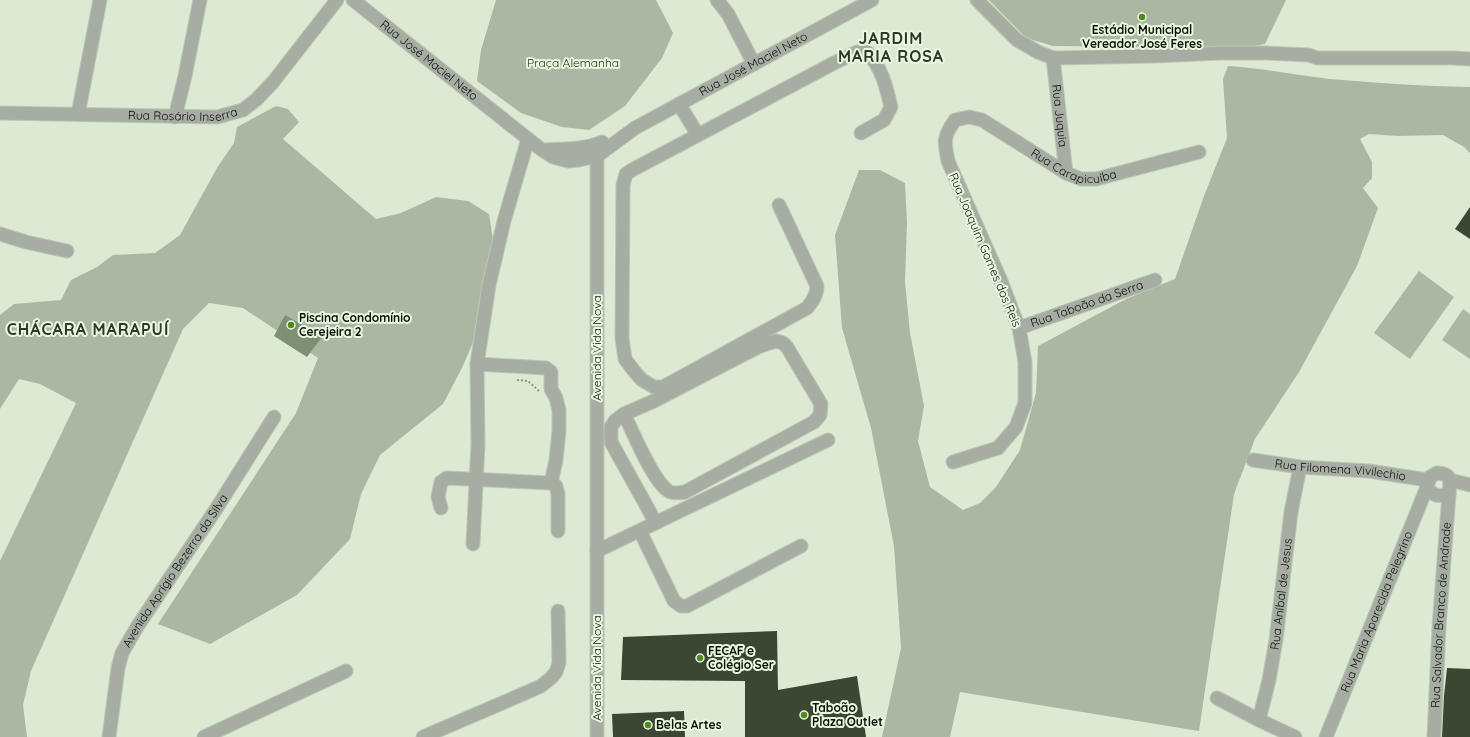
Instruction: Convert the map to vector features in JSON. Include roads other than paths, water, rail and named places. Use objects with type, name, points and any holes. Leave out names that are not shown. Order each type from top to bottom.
[{"type":"street","points":[[78,114],[100,0]]},
{"type":"street","points":[[175,117],[185,76],[200,0]]},
{"type":"street","name":"Rua Rosário Inserra","points":[[0,113],[217,117],[243,110],[257,99],[273,82],[337,0]]},
{"type":"street","name":"Rua José Maciel Neto","points":[[353,0],[542,150],[553,157],[568,161],[579,160],[635,128],[872,0]]},
{"type":"street","points":[[717,0],[728,14],[754,64]]},
{"type":"street","points":[[977,0],[1017,40],[1038,52],[1053,58],[1154,56],[1221,52],[1309,55],[1317,58],[1470,59]]},
{"type":"street","points":[[778,205],[817,286],[817,294],[812,302],[807,308],[663,387],[654,387],[642,380],[626,359],[622,338],[624,180],[626,174],[834,63],[857,52],[867,52],[883,75],[891,107],[884,120],[861,133]]},
{"type":"street","name":"Rua Juquia","points":[[1053,58],[1066,173]]},
{"type":"street","points":[[679,104],[698,135]]},
{"type":"street","name":"Rua Carapicuíba","points":[[955,120],[969,117],[982,120],[1066,173],[1080,179],[1096,179],[1199,152]]},
{"type":"street","name":"Rua Joaquim Gomes dos Reis","points":[[953,462],[998,448],[1016,427],[1025,403],[1024,362],[1019,328],[1001,281],[948,161],[944,142],[948,131],[955,120]]},
{"type":"street","points":[[473,544],[478,444],[477,364],[489,285],[504,221],[528,139]]},
{"type":"street","name":"Avenida Vida Nova","points":[[596,150],[597,737]]},
{"type":"street","points":[[0,234],[26,242],[67,251]]},
{"type":"street","name":"Rua Taboão da Serra","points":[[1019,328],[1155,280]]},
{"type":"street","points":[[624,414],[657,479],[668,491],[677,493],[685,492],[814,422],[820,415],[822,404],[784,342],[776,342],[758,347],[654,401],[624,414],[615,421],[611,427],[611,442],[656,523]]},
{"type":"street","points":[[477,364],[546,368],[551,372],[551,389],[556,398],[559,410],[559,431],[556,460],[551,483]]},
{"type":"street","name":"Avenida Aprígio Bezerra da Silva","points":[[109,737],[118,668],[122,653],[137,627],[218,506],[274,417]]},
{"type":"street","points":[[597,551],[828,440]]},
{"type":"street","name":"Rua Filomena Vivilechio","points":[[1253,460],[1300,467],[1369,471],[1427,484]]},
{"type":"street","name":"Rua Aníbal de Jesus","points":[[1259,720],[1269,680],[1276,640],[1290,520],[1300,467]]},
{"type":"street","points":[[1450,480],[1449,494],[1436,496],[1432,494],[1427,484],[1433,474],[1437,473],[1444,474],[1450,480],[1470,485]]},
{"type":"street","points":[[441,508],[438,497],[441,482],[447,478],[551,483],[556,486],[558,494],[558,531]]},
{"type":"street","name":"Rua Maria Aparecida Pelegrino","points":[[1326,737],[1427,484]]},
{"type":"street","name":"Rua Salvador Branco de Andrade","points":[[1434,737],[1439,627],[1449,494]]},
{"type":"street","points":[[640,531],[674,601],[676,604],[681,606],[687,606],[801,546]]},
{"type":"street","points":[[423,737],[523,694],[540,686],[551,678],[556,672],[559,663],[558,611]]},
{"type":"street","points":[[204,737],[346,671]]},
{"type":"street","points":[[1217,698],[1295,737]]},
{"type":"place","name":"Estádio Municipal Vereador José Feres","points":[[1142,17]]},
{"type":"place","name":"Piscina Condomínio Cerejeira 2","points":[[291,325]]},
{"type":"place","name":"FECAF e Colégio Ser","points":[[700,658]]},
{"type":"place","name":"Taboão Plaza Outlet","points":[[804,715]]},
{"type":"place","name":"Belas Artes","points":[[648,725]]},
{"type":"district","name":"JARDIM MARIA ROSA","points":[[891,47]]},
{"type":"district","name":"CHÁCARA MARAPUÍ","points":[[88,329]]},
{"type":"park label","name":"Praça Alemanha","points":[[573,63]]}]
